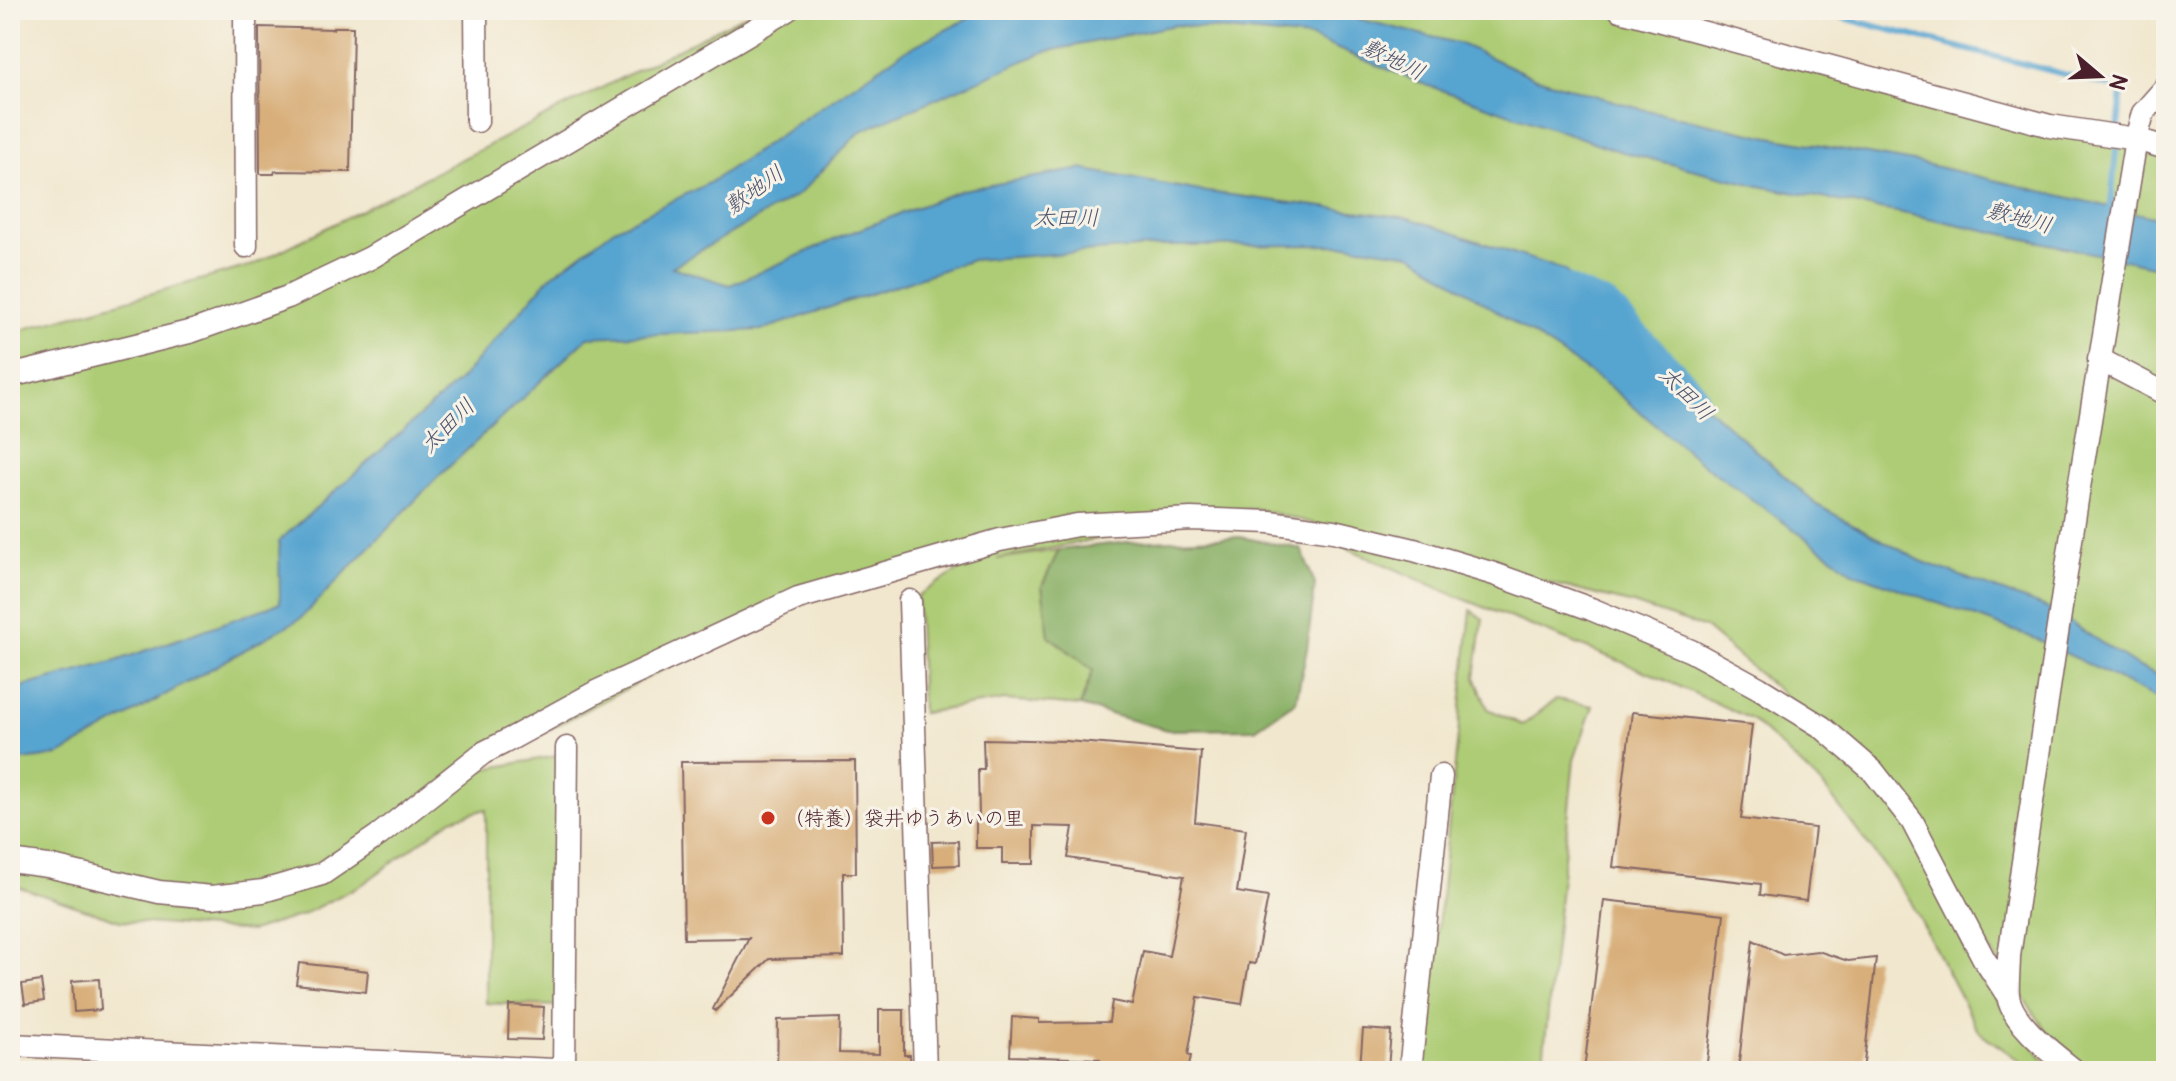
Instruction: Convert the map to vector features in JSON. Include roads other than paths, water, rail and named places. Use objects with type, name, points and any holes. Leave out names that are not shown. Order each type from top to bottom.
[{"type":"street","points":[[245,10],[246,246]]},
{"type":"street","points":[[476,10],[477,121]]},
{"type":"street","points":[[10,376],[193,331],[288,297],[370,258],[788,10]]},
{"type":"street","points":[[1620,10],[2050,126],[2136,139],[2166,148]]},
{"type":"street","points":[[2008,996],[2009,956],[2099,359],[2136,139],[2143,113],[2166,87]]},
{"type":"street","points":[[2099,359],[2166,394]]},
{"type":"street","points":[[10,861],[48,866],[159,892],[212,897],[263,891],[322,874],[379,835],[483,753],[611,684],[798,598],[1000,540],[1077,525],[1191,519],[1270,522],[1334,531],[1414,550],[1550,594],[1691,651],[1822,727],[1873,771],[1912,821],[2015,1014],[2043,1044],[2075,1071]]},
{"type":"street","points":[[910,601],[925,1071]]},
{"type":"street","points":[[10,1045],[570,1070],[567,748]]},
{"type":"street","points":[[1410,1071],[1441,776]]},
{"type":"water","name":"敷地川","points":[[985,10],[1322,10],[1461,44],[1533,77],[1638,108],[1765,136],[1925,164],[2166,220],[2166,269],[1933,219],[1759,186],[1619,151],[1426,85],[1311,38],[1175,25],[1044,52],[861,131],[799,194],[672,267],[730,285],[850,233],[962,190],[1081,169],[1200,191],[1409,218],[1564,270],[1656,362],[1817,505],[1921,561],[2051,610],[2137,666],[2166,678],[2166,703],[2039,640],[1853,572],[1704,465],[1605,383],[1411,254],[1347,245],[1166,246],[972,260],[762,330],[588,337],[435,480],[301,618],[59,755],[10,762],[10,690],[116,661],[280,603],[279,541],[460,380],[550,277],[614,229],[709,183],[904,51]]},
{"type":"waterway","points":[[1812,10],[2122,89],[2118,130]]},
{"type":"waterway","points":[[2110,213],[2117,141]]},
{"type":"waterway","name":"太田川","points":[[1557,289],[1604,309],[1690,396]]},
{"type":"place","name":"（特養）袋井ゆうあいの里","points":[[768,818]]}]
